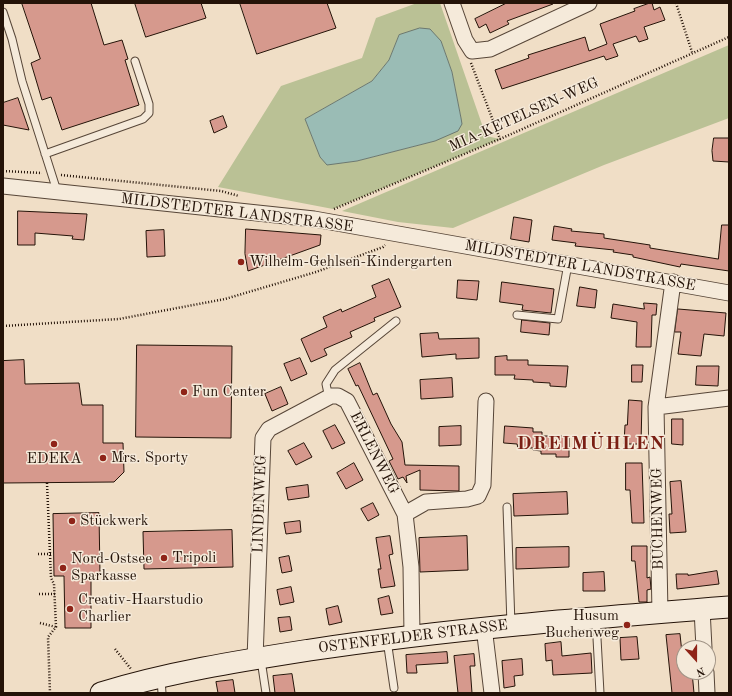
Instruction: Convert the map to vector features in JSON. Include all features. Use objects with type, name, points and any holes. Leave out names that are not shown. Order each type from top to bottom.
[{"type":"main road","name":"OSTENFELDER STRASSE","points":[[113,691],[155,684],[258,658],[386,638],[484,627],[729,607]]},
{"type":"street","points":[[452,3],[465,40],[472,51],[490,48],[589,3]]},
{"type":"street","name":"MILDSTEDTER LANDSTRASSE","points":[[3,186],[314,219],[390,234],[673,282],[729,293]]},
{"type":"street","name":"BUCHENWEG","points":[[660,613],[656,407],[673,282]]},
{"type":"street","name":"ERLENWEG","points":[[334,397],[347,401],[405,514],[411,568],[412,635]]},
{"type":"street","name":"LINDENWEG","points":[[258,658],[263,438],[269,429],[334,397]]},
{"type":"street","points":[[656,407],[729,398]]},
{"type":"street","points":[[405,514],[426,502],[467,499],[478,496],[483,485],[486,401]]},
{"type":"street","points":[[702,609],[704,640]]},
{"type":"street","points":[[484,627],[492,693]]},
{"type":"street","points":[[706,680],[707,693]]},
{"type":"lane","points":[[3,12],[57,191]]},
{"type":"lane","points":[[46,154],[143,119],[149,113],[149,104],[135,61]]},
{"type":"lane","points":[[517,315],[558,319],[568,264]]},
{"type":"lane","points":[[334,397],[326,384],[335,370],[396,321]]},
{"type":"lane","points":[[507,507],[511,625]]},
{"type":"lane","points":[[596,618],[600,693]]},
{"type":"lane","points":[[386,638],[394,688]]},
{"type":"lane","points":[[258,658],[266,693]]},
{"type":"path","points":[[676,3],[692,52]]},
{"type":"path","name":"MIA-KETELSEN-WEG","points":[[332,215],[333,209],[500,140],[729,36]]},
{"type":"path","points":[[472,51],[471,62],[500,140]]},
{"type":"path","points":[[3,171],[52,174],[221,190],[244,197]]},
{"type":"path","points":[[3,326],[119,319],[225,299],[316,272],[383,248],[390,234]]},
{"type":"path","points":[[47,483],[51,578],[54,584],[56,627],[48,637],[50,693]]},
{"type":"path","points":[[38,554],[51,554]]},
{"type":"path","points":[[39,594],[55,594]]},
{"type":"path","points":[[40,623],[56,627]]},
{"type":"path","points":[[115,649],[155,684]]},
{"type":"green space","points":[[417,3],[440,3],[486,136],[500,139],[333,209],[218,187],[281,86],[362,58],[376,18]],"holes":[[[399,35],[441,41],[452,72],[461,118],[435,141],[357,161],[327,164],[320,157],[305,119],[372,81],[389,60]]]},
{"type":"green space","points":[[729,45],[729,118],[604,165],[453,228],[398,222],[342,211]]},
{"type":"water","points":[[420,28],[430,29],[441,41],[452,72],[461,118],[462,124],[458,131],[435,141],[357,161],[327,165],[320,157],[305,119],[372,81],[389,60],[399,35]]},
{"type":"building","points":[[22,3],[91,3],[104,45],[122,40],[128,59],[125,60],[139,105],[62,130],[51,97],[42,100],[31,63],[40,59]]},
{"type":"building","points":[[135,3],[201,3],[206,18],[146,37]]},
{"type":"building","points":[[240,3],[327,3],[336,28],[257,54]]},
{"type":"building","points":[[507,3],[553,4],[507,21],[509,24],[490,33],[486,24],[479,28],[475,19]]},
{"type":"building","points":[[652,3],[654,10],[660,7],[665,20],[644,27],[648,39],[639,42],[636,36],[613,44],[618,56],[606,60],[604,56],[502,89],[495,70],[529,58],[528,55],[585,37],[589,51],[607,44],[600,24],[635,11],[634,9]]},
{"type":"building","points":[[18,98],[29,130],[3,125],[3,103]]},
{"type":"building","points":[[223,116],[227,127],[214,133],[210,121]]},
{"type":"building","points":[[714,138],[729,138],[729,162],[713,161],[712,151]]},
{"type":"building","points":[[18,211],[87,214],[84,240],[72,239],[73,236],[35,233],[35,245],[18,245]]},
{"type":"building","points":[[514,217],[532,220],[529,242],[511,239]]},
{"type":"building","points":[[722,225],[729,225],[729,271],[681,264],[680,267],[633,257],[633,255],[613,252],[614,250],[575,246],[576,243],[552,240],[554,226],[572,229],[571,231],[604,234],[604,238],[650,245],[650,248],[718,259]]},
{"type":"building","points":[[246,229],[321,235],[320,245],[248,271],[245,254]]},
{"type":"building","points":[[164,230],[165,256],[147,257],[146,231]]},
{"type":"building","points":[[389,279],[401,307],[374,318],[375,321],[350,332],[352,337],[324,349],[327,355],[311,362],[301,339],[327,327],[323,317],[341,309],[342,312],[376,297],[372,286]]},
{"type":"building","points":[[458,280],[479,281],[477,300],[457,298]]},
{"type":"building","points":[[502,282],[554,289],[551,313],[522,310],[523,305],[500,302]]},
{"type":"building","points":[[580,287],[597,290],[595,308],[577,306]]},
{"type":"building","points":[[644,303],[657,304],[656,315],[652,315],[651,347],[636,347],[637,322],[611,318],[613,304],[644,309]]},
{"type":"building","points":[[678,309],[726,313],[724,336],[704,334],[701,356],[678,354],[681,332],[675,332]]},
{"type":"building","points":[[522,320],[550,323],[549,335],[521,332]]},
{"type":"building","points":[[438,333],[439,339],[479,338],[479,358],[456,359],[456,354],[422,357],[420,334]]},
{"type":"building","name":"Fun Center","points":[[137,345],[232,346],[231,438],[136,437]]},
{"type":"building","points":[[507,356],[507,360],[528,360],[528,365],[568,366],[566,387],[550,386],[550,383],[533,382],[533,380],[514,379],[515,375],[495,375],[495,357]]},
{"type":"building","points":[[300,358],[307,374],[291,381],[284,364]]},
{"type":"building","points":[[24,360],[25,384],[79,383],[82,405],[103,405],[103,443],[123,443],[124,472],[114,482],[3,483],[3,361]]},
{"type":"building","points":[[360,363],[373,395],[377,393],[391,424],[402,442],[405,465],[459,466],[459,491],[420,490],[420,470],[406,476],[407,483],[403,477],[398,479],[389,461],[393,459],[358,385],[356,386],[348,369]]},
{"type":"building","points":[[632,365],[643,365],[642,382],[632,382]]},
{"type":"building","points":[[697,366],[719,366],[718,386],[696,385]]},
{"type":"building","points":[[452,378],[453,397],[421,399],[420,380]]},
{"type":"building","points":[[281,387],[288,404],[272,411],[265,394]]},
{"type":"building","points":[[629,400],[642,401],[641,444],[624,444]]},
{"type":"building","points":[[672,419],[683,419],[683,445],[672,444]]},
{"type":"building","points":[[335,425],[345,443],[332,449],[323,431]]},
{"type":"building","points":[[461,426],[461,445],[439,446],[439,427]]},
{"type":"building","points":[[505,426],[533,428],[533,432],[542,432],[542,436],[569,436],[569,457],[556,457],[556,454],[541,454],[541,451],[533,450],[533,448],[518,448],[517,444],[504,443]]},
{"type":"building","points":[[304,443],[312,457],[296,465],[288,451]]},
{"type":"building","points":[[354,463],[363,480],[346,489],[337,473]]},
{"type":"building","points":[[626,463],[642,463],[644,523],[632,523],[630,490],[626,490]]},
{"type":"building","points":[[681,481],[686,532],[670,533],[669,514],[672,514],[670,482]]},
{"type":"building","points":[[308,485],[309,497],[288,500],[286,488]]},
{"type":"building","points":[[567,492],[568,514],[514,516],[513,494]]},
{"type":"building","points":[[373,503],[379,515],[368,521],[361,509]]},
{"type":"building","points":[[99,513],[100,575],[91,576],[91,628],[65,628],[64,576],[54,576],[53,514]]},
{"type":"building","points":[[300,521],[301,532],[286,534],[284,523]]},
{"type":"building","points":[[232,530],[233,567],[144,569],[143,532]]},
{"type":"building","points":[[390,536],[393,554],[389,555],[395,586],[381,588],[378,569],[381,569],[376,538]]},
{"type":"building","points":[[467,536],[468,570],[420,572],[419,538]]},
{"type":"building","points":[[632,546],[647,546],[647,578],[650,577],[651,589],[647,590],[647,602],[639,602],[635,561],[632,561]]},
{"type":"building","points":[[569,547],[569,567],[516,569],[516,548]]},
{"type":"building","points":[[289,556],[292,571],[282,573],[279,558]]},
{"type":"building","points":[[717,571],[719,584],[677,589],[676,574],[688,575]]},
{"type":"building","points":[[604,572],[605,591],[583,591],[583,573]]},
{"type":"building","points":[[291,587],[294,602],[280,605],[277,590]]},
{"type":"building","points":[[389,596],[393,613],[381,615],[378,599]]},
{"type":"building","points":[[338,606],[342,622],[329,625],[326,609]]},
{"type":"building","points":[[290,617],[292,630],[280,632],[278,618]]},
{"type":"building","points":[[680,634],[681,640],[676,640],[676,680],[693,680],[694,693],[672,693],[666,635]]},
{"type":"building","points":[[637,637],[639,659],[621,660],[620,638]]},
{"type":"building","points":[[561,642],[562,656],[591,653],[592,673],[553,675],[552,660],[546,661],[545,644]]},
{"type":"building","points":[[447,652],[448,663],[416,665],[417,673],[407,673],[406,655]]},
{"type":"building","points":[[474,654],[475,666],[470,666],[472,693],[458,693],[454,656]]},
{"type":"building","points":[[522,659],[523,675],[514,676],[515,686],[504,688],[502,661]]},
{"type":"building","points":[[292,674],[295,693],[275,693],[273,676]]},
{"type":"building","points":[[233,680],[235,693],[218,693],[216,682]]},
{"type":"place","name":"Wilhelm-Gehlsen-Kindergarten","points":[[241,262]]},
{"type":"place","name":"Fun Center","points":[[184,392]]},
{"type":"place","name":"EDEKA","points":[[54,444]]},
{"type":"place","name":"Mrs. Sporty","points":[[103,458]]},
{"type":"place","name":"Stückwerk","points":[[72,521]]},
{"type":"place","name":"Tripoli","points":[[164,558]]},
{"type":"place","name":"Nord-Ostsee Sparkasse","points":[[63,568]]},
{"type":"place","name":"Creativ-Haarstudio Charlier","points":[[70,609]]},
{"type":"place","name":"Husum Buchenweg","points":[[627,625]]},
{"type":"district","name":"DREIMÜHLEN","points":[[591,444]]}]
